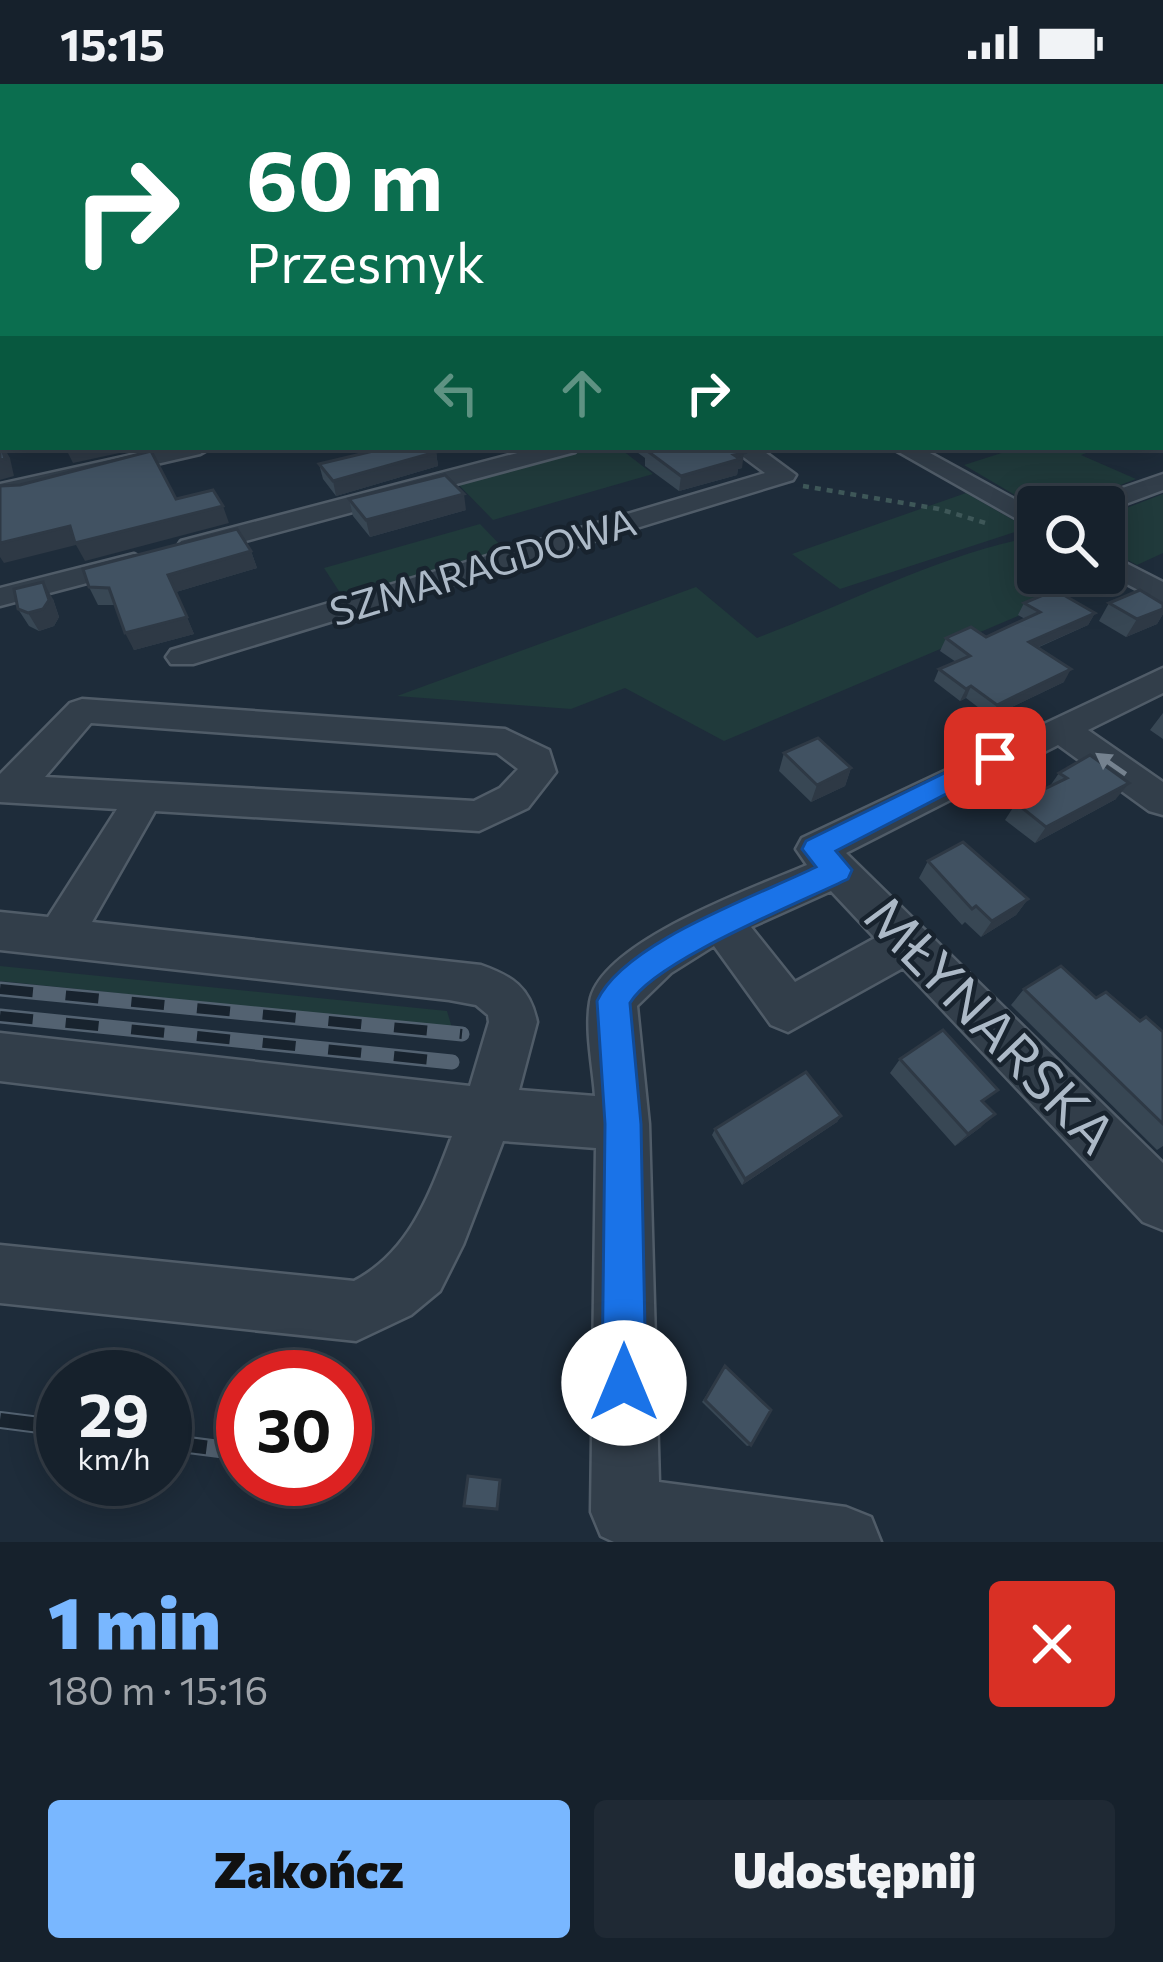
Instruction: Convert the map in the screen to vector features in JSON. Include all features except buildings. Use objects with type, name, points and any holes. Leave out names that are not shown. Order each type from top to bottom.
[{"type":"street","points":[[0,492],[187,450]]},
{"type":"street","points":[[0,597],[556,450]]},
{"type":"street","points":[[746,450],[784,475]]},
{"type":"street","points":[[907,450],[1017,511]]},
{"type":"street","name":"SZMARAGDOWA","points":[[182,657],[784,475]]},
{"type":"street","points":[[1125,495],[1163,481]]},
{"type":"street","points":[[1125,572],[1163,594]]},
{"type":"street","points":[[846,1542],[625,1512],[623,1124],[614,1001],[638,970],[1059,728],[1163,679]]},
{"type":"street","points":[[82,711],[505,741],[536,759],[538,772],[514,798],[479,816],[7,788],[82,711]]},
{"type":"street","points":[[1059,728],[1163,800]]},
{"type":"street","points":[[59,938],[143,799]]},
{"type":"street","name":"MŁYNARSKA","points":[[827,860],[1163,1202]]},
{"type":"street","points":[[723,924],[788,1010],[908,942]]},
{"type":"street","points":[[0,932],[478,984],[502,995],[512,1008],[510,1041],[486,1114],[422,1267],[390,1296],[356,1311],[0,1274]]},
{"type":"street","points":[[0,1057],[486,1114],[623,1124]]},
{"type":"path","points":[[784,475],[829,494],[938,508],[1001,527]]},
{"type":"green space","points":[[576,450],[622,450],[653,474],[493,520],[456,482]]},
{"type":"green space","points":[[1011,450],[1094,450],[1081,455],[1136,479],[1117,486],[1017,486],[1017,496],[964,465]]},
{"type":"green space","points":[[966,493],[1017,522],[1017,531],[840,589],[792,554]]},
{"type":"green space","points":[[1163,494],[1163,553],[1137,565],[1125,558],[1125,509]]},
{"type":"green space","points":[[480,524],[508,553],[346,602],[324,568]]},
{"type":"green space","points":[[1017,541],[1017,594],[1069,594],[724,741],[625,688],[571,709],[397,696],[696,587],[757,638],[931,567]]},
{"type":"green space","points":[[0,966],[447,1011],[452,1028],[0,981]]},
{"type":"railway","points":[[0,989],[462,1034]]},
{"type":"railway","points":[[0,1016],[452,1062]]},
{"type":"railway","points":[[0,1420],[36,1425]]},
{"type":"railway","points":[[192,1445],[216,1449]]},
{"type":"route","points":[[624,1383],[623,1124],[614,1001],[624,984],[652,961],[838,870],[816,849],[995,758]]}]
